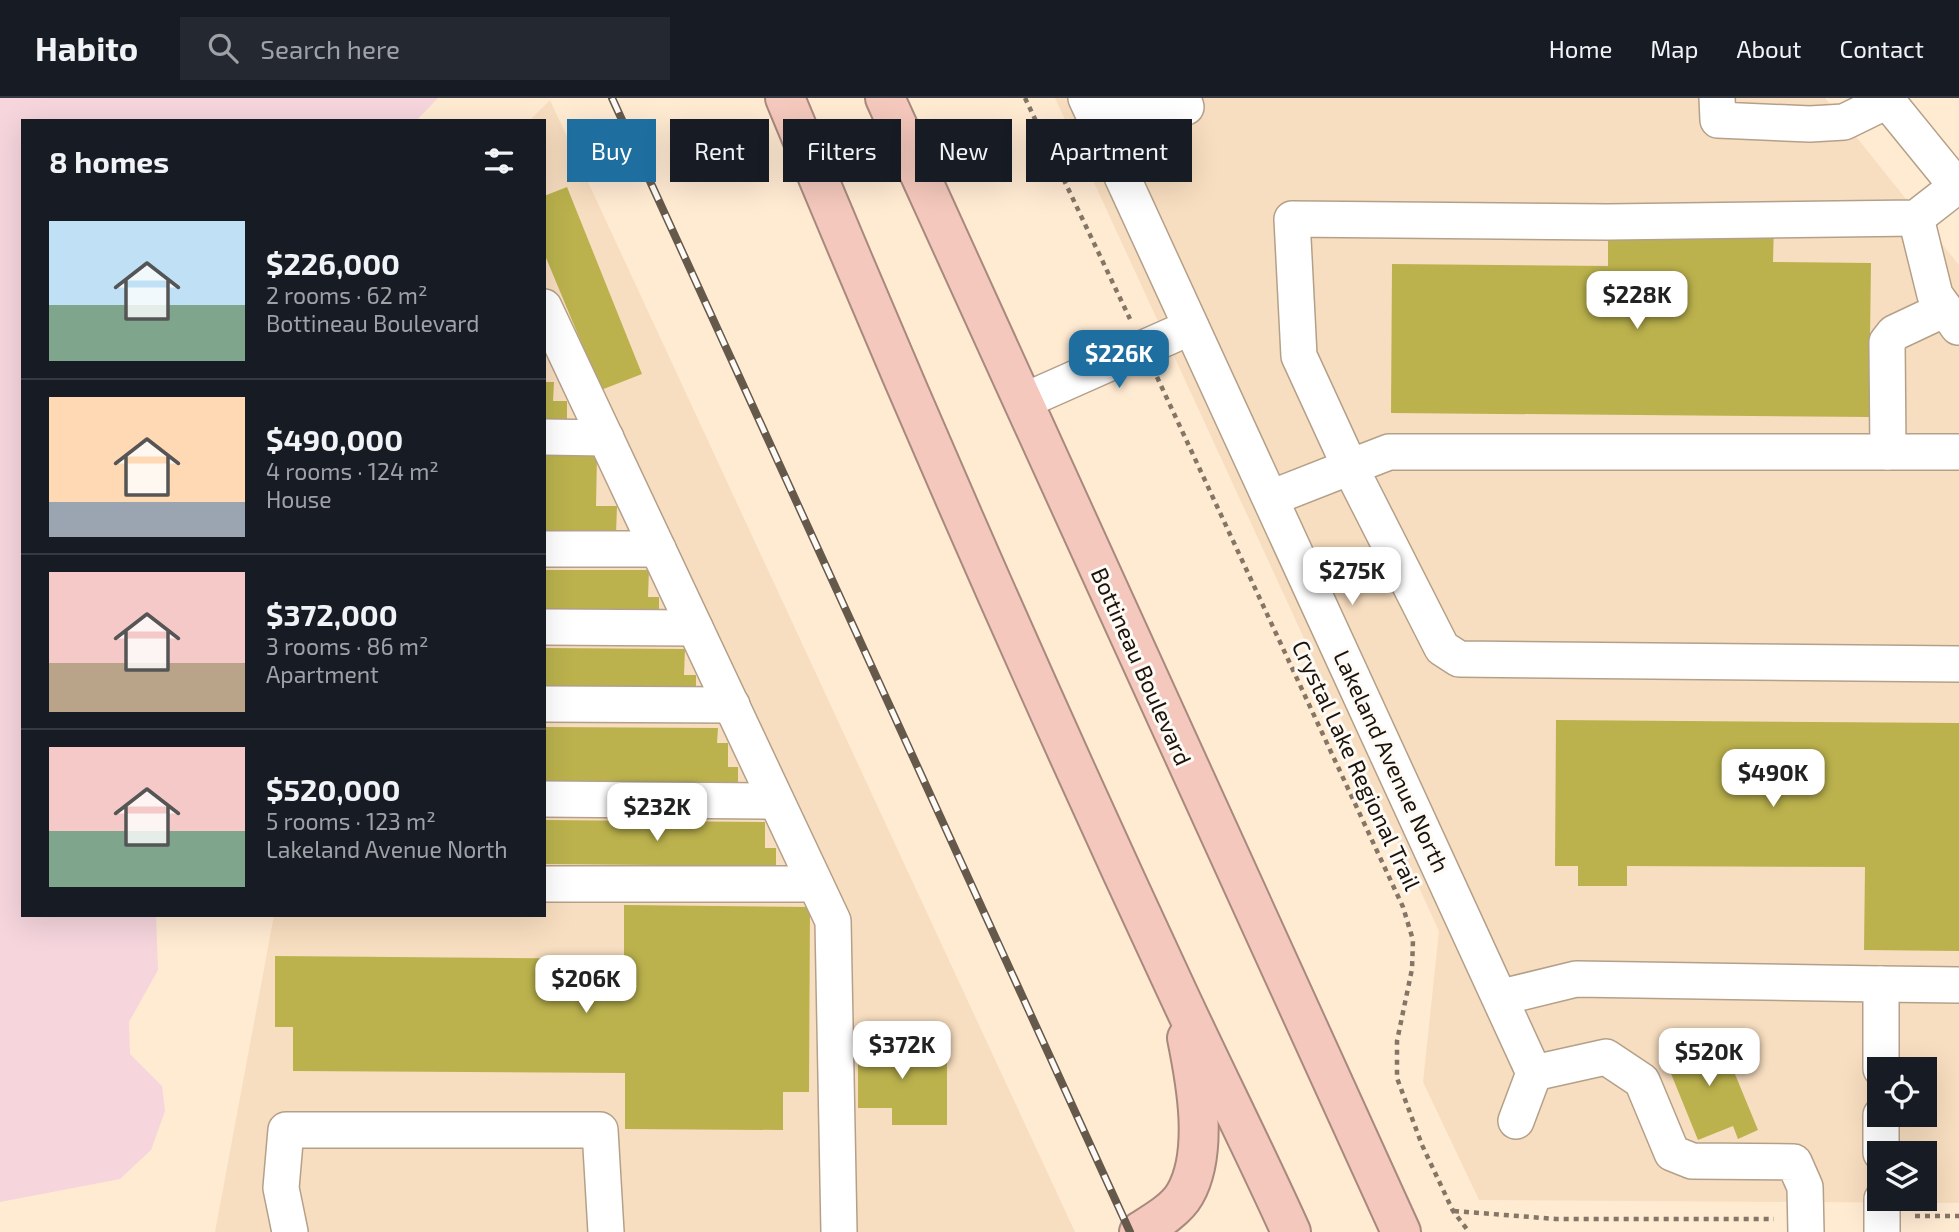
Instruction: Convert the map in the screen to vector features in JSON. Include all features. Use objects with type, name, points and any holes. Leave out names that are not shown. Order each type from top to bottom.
[{"type":"highway","points":[[785,98],[939,465],[1177,991],[1234,1105],[1291,1232]]},
{"type":"highway","name":"Bottineau Boulevard","points":[[885,98],[1024,401],[1150,687],[1401,1232]]},
{"type":"highway","points":[[1139,1232],[1170,1211],[1185,1194],[1199,1144],[1195,1079],[1177,991]]},
{"type":"street","points":[[1088,102],[1186,107],[1182,98]]},
{"type":"street","points":[[1717,98],[1718,120],[1810,124],[1844,122],[1886,99],[1958,187],[1916,218],[1608,222],[1292,219],[1299,356],[1350,467],[1442,648],[1459,659],[1959,664]]},
{"type":"street","name":"Lakeland Avenue North","points":[[1088,102],[1502,998],[1534,1073]]},
{"type":"street","points":[[1888,452],[1887,342],[1894,333],[1952,319],[1935,295],[1916,218]]},
{"type":"street","points":[[546,311],[833,921],[839,1232]]},
{"type":"street","points":[[1024,401],[1191,327]]},
{"type":"street","points":[[546,438],[606,438]]},
{"type":"street","points":[[1271,498],[1389,452],[1959,452]]},
{"type":"street","points":[[546,549],[658,549]]},
{"type":"street","points":[[546,627],[695,628]]},
{"type":"street","points":[[546,704],[732,705]]},
{"type":"street","points":[[546,799],[776,801]]},
{"type":"street","points":[[546,884],[815,884]]},
{"type":"street","points":[[1502,998],[1576,979],[1959,985]]},
{"type":"street","points":[[1881,984],[1881,1057]]},
{"type":"street","points":[[1516,1121],[1534,1073],[1606,1057],[1642,1081],[1672,1153],[1692,1161],[1794,1162],[1805,1187],[1806,1225]]},
{"type":"street","points":[[290,1232],[281,1188],[286,1130],[600,1130],[606,1232]]},
{"type":"path","name":"Crystal Lake Regional Trail","points":[[1025,98],[1403,907],[1413,940],[1412,969],[1397,1041],[1397,1078],[1422,1145],[1453,1210],[1469,1232]]},
{"type":"path","points":[[1453,1210],[1556,1219],[1806,1225]]},
{"type":"path","points":[[1882,1215],[1959,1216]]},
{"type":"shaded area","points":[[0,98],[438,98],[418,119],[21,119],[21,917],[156,917],[158,970],[129,1022],[130,1054],[162,1086],[165,1111],[151,1150],[120,1179],[0,1202]]},
{"type":"shaded area","points":[[1055,98],[1825,98],[1959,265],[1959,1203],[1937,1203],[1937,1141],[1867,1141],[1867,1202],[1479,1200],[1423,1082],[1439,931],[1094,182],[1192,182],[1192,119],[1065,119]]},
{"type":"shaded area","points":[[550,100],[567,137],[567,182],[588,182],[1075,1232],[215,1232],[274,917],[546,917],[546,119],[531,119]]},
{"type":"building","points":[[567,187],[642,374],[601,390],[546,258],[546,195]]},
{"type":"building","points":[[1608,222],[1774,224],[1773,262],[1871,263],[1869,417],[1391,413],[1392,264],[1608,266]]},
{"type":"building","points":[[546,382],[554,382],[553,401],[567,401],[567,423],[546,423]]},
{"type":"building","points":[[546,455],[597,455],[596,506],[617,506],[616,535],[546,535]]},
{"type":"building","points":[[546,570],[649,570],[648,597],[659,597],[659,614],[546,613]]},
{"type":"building","points":[[546,648],[685,649],[684,675],[696,675],[696,693],[546,691]]},
{"type":"building","points":[[1556,720],[1959,723],[1959,951],[1864,950],[1865,867],[1627,866],[1627,886],[1578,886],[1578,866],[1555,866]]},
{"type":"building","points":[[546,727],[718,728],[717,743],[728,743],[728,767],[738,767],[738,786],[546,785]]},
{"type":"building","points":[[546,820],[765,822],[765,848],[776,848],[776,866],[546,864]]},
{"type":"building","points":[[624,905],[810,907],[809,1092],[783,1092],[783,1130],[625,1129],[625,1073],[293,1071],[293,1027],[275,1027],[275,956],[624,959]]},
{"type":"building","points":[[1701,1033],[1708,1051],[1723,1045],[1758,1130],[1738,1139],[1733,1126],[1698,1140],[1661,1049]]},
{"type":"building","points":[[858,1035],[903,1035],[903,1053],[947,1053],[947,1125],[892,1125],[892,1108],[858,1108]]},
{"type":"railway","points":[[612,98],[1130,1232]]}]
